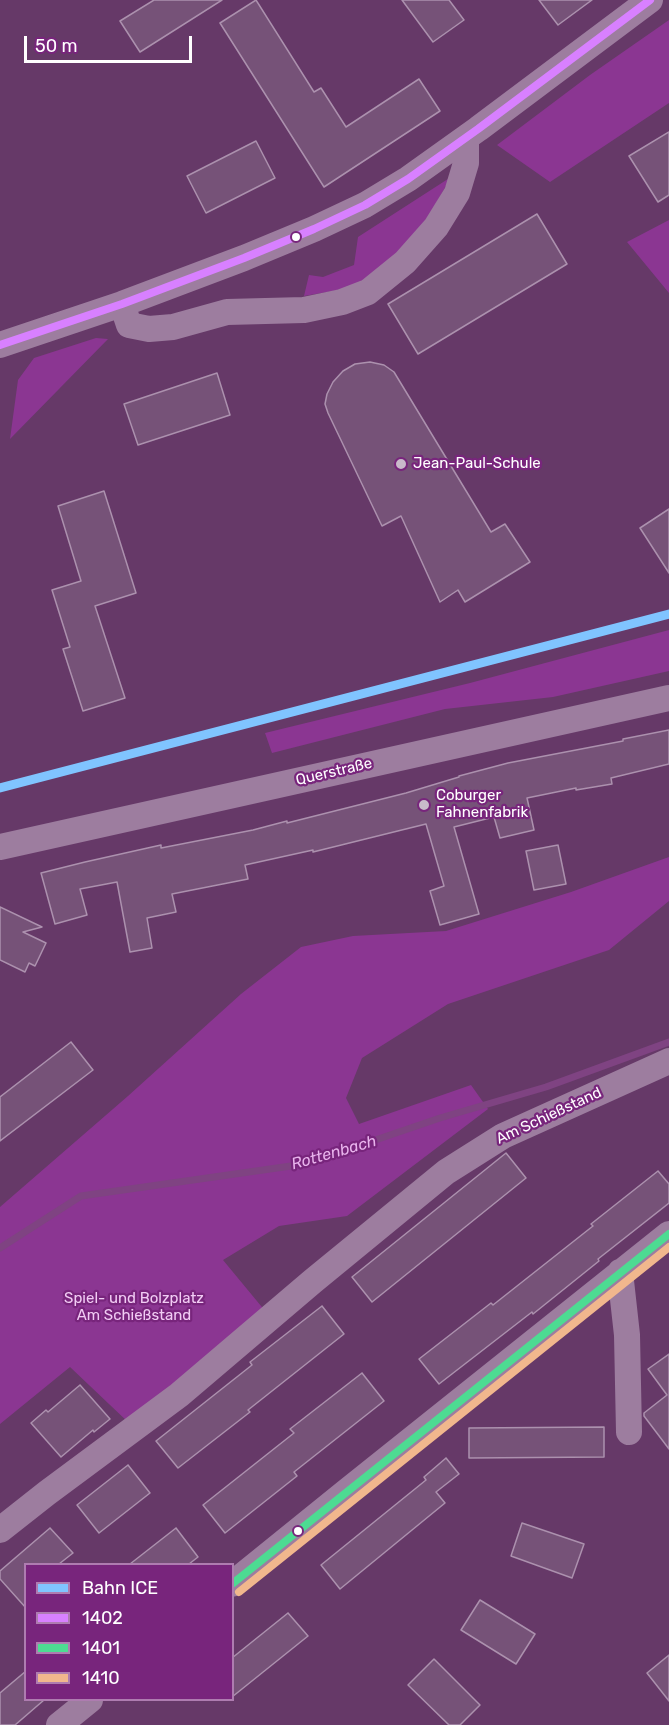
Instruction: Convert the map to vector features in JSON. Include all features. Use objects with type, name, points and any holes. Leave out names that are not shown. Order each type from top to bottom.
[{"type":"street","points":[[0,345],[122,304],[244,258],[365,206],[466,138],[650,0]]},
{"type":"street","points":[[122,304],[129,325],[149,329],[173,327],[227,312],[304,309],[342,302],[368,292],[405,262],[436,227],[457,193],[466,163],[466,138]]},
{"type":"street","name":"Querstraße","points":[[0,847],[669,698]]},
{"type":"street","name":"Am Schießstand","points":[[4,1523],[179,1395],[446,1172],[503,1136],[669,1061]]},
{"type":"street","points":[[234,1582],[669,1234]]},
{"type":"street","points":[[620,1272],[627,1335],[629,1432]]},
{"type":"street","points":[[59,1725],[89,1701]]},
{"type":"green space","points":[[669,20],[669,103],[550,182],[497,145],[590,75]]},
{"type":"green space","points":[[451,177],[430,214],[397,258],[351,288],[304,296],[309,275],[323,277],[354,265],[358,237]]},
{"type":"green space","points":[[669,220],[669,293],[627,242]]},
{"type":"green space","points":[[96,338],[108,339],[10,439],[18,380],[34,358]]},
{"type":"green space","points":[[669,630],[669,671],[553,697],[445,709],[272,753],[265,733],[470,683]]},
{"type":"green space","name":"Spiel- und Bolzplatz Am Schießstand","points":[[669,857],[669,901],[609,950],[448,1004],[362,1058],[346,1098],[359,1124],[471,1085],[488,1109],[347,1216],[279,1226],[223,1260],[266,1312],[129,1423],[70,1367],[0,1424],[0,1207],[241,994],[301,947],[353,936],[446,931],[571,892]]},
{"type":"building","points":[[154,0],[222,0],[140,52],[120,21]]},
{"type":"building","points":[[256,0],[314,92],[321,88],[346,127],[419,79],[440,111],[324,187],[220,23]]},
{"type":"building","points":[[402,0],[449,0],[464,20],[433,42]]},
{"type":"building","points":[[539,0],[592,0],[558,25]]},
{"type":"building","points":[[669,132],[669,195],[658,202],[629,156]]},
{"type":"building","points":[[256,141],[275,178],[206,213],[187,176]]},
{"type":"building","points":[[537,214],[567,264],[418,354],[388,304]]},
{"type":"building","name":"Jean-Paul-Schule","points":[[370,362],[384,365],[394,372],[491,532],[505,524],[530,562],[465,602],[458,590],[440,602],[401,516],[382,526],[328,413],[325,404],[333,382],[343,371],[355,364]]},
{"type":"building","points":[[217,373],[230,415],[138,445],[124,404]]},
{"type":"building","points":[[104,491],[136,593],[95,606],[125,698],[83,711],[63,649],[70,647],[52,590],[81,581],[58,506]]},
{"type":"building","points":[[669,509],[669,573],[640,528]]},
{"type":"building","points":[[669,730],[669,764],[611,778],[612,784],[576,790],[576,788],[527,798],[534,830],[500,838],[494,817],[454,827],[479,914],[440,925],[430,891],[444,886],[426,824],[313,852],[313,850],[245,865],[248,879],[172,894],[176,912],[147,918],[152,948],[130,952],[117,882],[80,889],[87,915],[55,924],[41,873],[161,845],[161,848],[287,821],[287,823],[406,793],[508,763]]},
{"type":"building","points":[[558,845],[566,884],[534,890],[526,851]]},
{"type":"building","points":[[0,907],[42,927],[23,932],[46,943],[35,966],[29,963],[25,972],[0,960]]},
{"type":"building","points":[[71,1042],[93,1070],[0,1141],[0,1097]]},
{"type":"building","points":[[506,1153],[526,1178],[372,1302],[352,1277]]},
{"type":"building","points":[[658,1171],[669,1184],[669,1203],[533,1314],[532,1312],[439,1384],[419,1359],[491,1303],[493,1305]]},
{"type":"building","points":[[322,1306],[344,1334],[178,1468],[156,1441],[252,1365],[250,1362]]},
{"type":"building","points":[[669,1354],[669,1449],[644,1413],[667,1395],[648,1369]]},
{"type":"building","points":[[362,1373],[384,1401],[294,1472],[297,1476],[225,1533],[203,1505],[294,1433],[290,1429]]},
{"type":"building","points":[[80,1385],[110,1419],[61,1457],[31,1423]]},
{"type":"building","points":[[604,1427],[604,1457],[469,1458],[469,1428]]},
{"type":"building","points":[[446,1458],[459,1474],[436,1492],[445,1503],[340,1589],[321,1565],[426,1480],[424,1477]]},
{"type":"building","points":[[128,1465],[150,1493],[99,1533],[77,1505]]},
{"type":"building","points":[[522,1523],[584,1544],[572,1578],[511,1556]]},
{"type":"building","points":[[50,1528],[73,1553],[60,1563],[24,1563],[24,1606],[0,1579],[0,1571]]},
{"type":"building","points":[[176,1528],[198,1557],[190,1563],[131,1563]]},
{"type":"building","points":[[480,1600],[535,1634],[516,1664],[461,1630]]},
{"type":"building","points":[[288,1613],[308,1636],[234,1695],[234,1656]]},
{"type":"building","points":[[669,1655],[669,1701],[647,1673]]},
{"type":"building","points":[[434,1659],[480,1705],[460,1725],[449,1725],[408,1685]]},
{"type":"building","points":[[24,1673],[24,1701],[43,1701],[15,1725],[0,1725],[0,1693]]},
{"type":"waterway","name":"Rottenbach","points":[[0,1248],[81,1196],[305,1164],[440,1118],[546,1087],[669,1042]]},
{"type":"rail line","name":"ICE","points":[[0,788],[669,614]]},
{"type":"transit line","name":"1402","points":[[0,345],[122,304],[244,258],[365,205],[408,179],[478,129],[650,0]]},
{"type":"transit line","name":"1401","points":[[234,1582],[669,1234]]},
{"type":"transit line","name":"1410","points":[[239,1592],[669,1247]]},
{"type":"place","name":"Jean-Paul-Schule","points":[[401,464]]},
{"type":"place","name":"Coburger Fahnenfabrik","points":[[424,805]]}]
